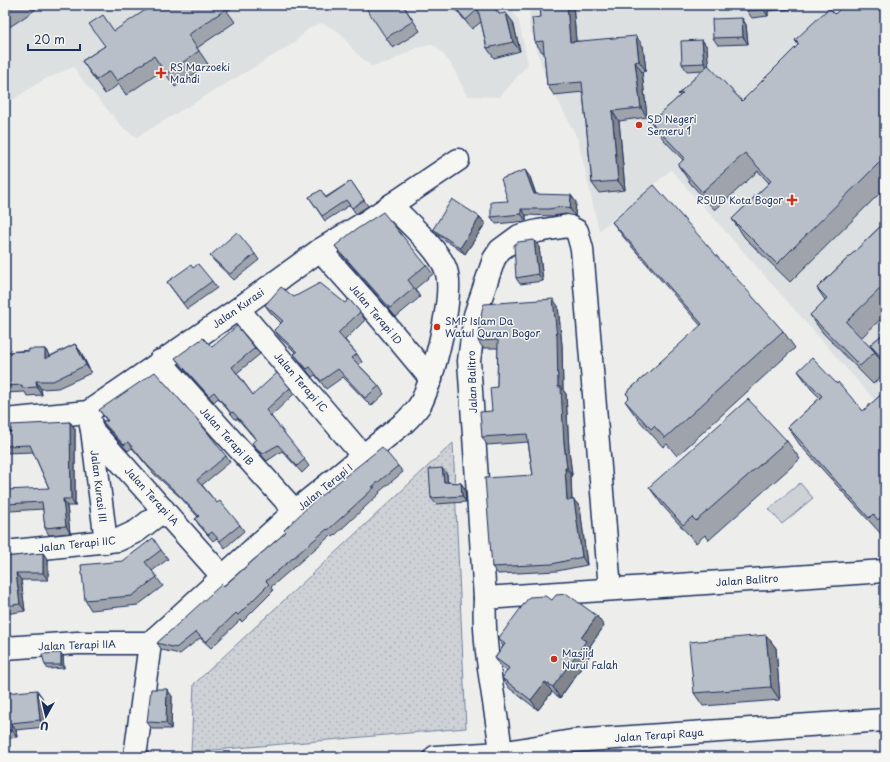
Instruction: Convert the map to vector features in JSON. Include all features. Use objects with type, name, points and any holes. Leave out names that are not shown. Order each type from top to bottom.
[{"type":"street","name":"Jalan Kurasi","points":[[5,420],[90,421],[160,361],[238,309],[320,250],[458,160]]},
{"type":"street","name":"Jalan Terapi I","points":[[150,643],[295,511],[414,413],[420,405],[431,379],[448,298],[447,273],[439,257],[390,205]]},
{"type":"street","name":"Jalan Balitro","points":[[610,589],[582,249],[577,231],[568,226],[519,236],[500,250],[494,259],[476,315],[469,361],[485,598],[885,571]]},
{"type":"street","name":"Jalan Terapi ID","points":[[320,250],[377,314],[431,379]]},
{"type":"street","name":"Jalan Terapi IC","points":[[238,309],[363,456]]},
{"type":"street","name":"Jalan Terapi IB","points":[[160,361],[295,511]]},
{"type":"street","name":"Jalan Terapi IA","points":[[90,421],[164,510],[223,577]]},
{"type":"street","name":"Jalan Kurasi III","points":[[90,421],[106,542]]},
{"type":"street","name":"Jalan Terapi IIC","points":[[6,548],[106,542],[122,539],[132,535],[164,510]]},
{"type":"street","points":[[485,598],[483,624],[497,710],[501,753]]},
{"type":"street","name":"Jalan Terapi IIA","points":[[5,648],[77,643],[150,643]]},
{"type":"street","points":[[135,757],[150,643]]},
{"type":"street","name":"Jalan Terapi Raya","points":[[435,757],[573,749],[885,720]]},
{"type":"shaded area","name":"RS Marzoeki Mahdi","points":[[5,5],[509,5],[519,21],[528,64],[500,97],[467,96],[451,64],[436,46],[430,45],[416,48],[389,62],[371,66],[356,53],[338,31],[321,23],[308,29],[293,44],[137,137],[124,129],[82,80],[74,67],[43,80],[5,105]]},
{"type":"shaded area","name":"RSUD Kota Bogor","points":[[530,5],[885,5],[885,412],[671,170],[599,231],[578,140],[543,71],[529,25]]},
{"type":"shaded area","points":[[453,443],[466,728],[191,752],[194,684]]},
{"type":"shaded area","points":[[800,483],[813,498],[782,524],[769,509]]},
{"type":"building","points":[[5,5],[15,5],[5,12]]},
{"type":"building","points":[[153,5],[223,5],[226,9],[188,35],[199,51],[166,74],[154,56],[117,81],[110,71],[96,80],[82,61],[105,46],[89,24],[103,15],[114,31]]},
{"type":"building","points":[[364,5],[403,5],[413,21],[386,38]]},
{"type":"building","points":[[453,5],[492,5],[499,14],[506,13],[513,42],[487,48],[478,9],[466,20]]},
{"type":"building","points":[[540,5],[567,5],[570,42],[636,36],[639,61],[635,62],[641,108],[612,111],[618,181],[592,183],[582,82],[547,85],[543,41],[535,42],[532,18],[541,17]]},
{"type":"building","points":[[747,5],[764,5],[764,10],[747,11]]},
{"type":"building","points":[[844,5],[885,5],[885,157],[777,264],[732,219],[771,181],[745,153],[702,192],[678,165],[685,158],[651,122],[683,93],[678,94],[708,65],[742,101],[799,44],[795,40],[829,8],[835,14]]},
{"type":"building","points":[[742,18],[743,37],[713,38],[712,19]]},
{"type":"building","points":[[702,40],[704,63],[682,64],[681,41]]},
{"type":"building","points":[[525,170],[534,194],[571,195],[570,209],[562,207],[548,209],[521,209],[521,214],[491,217],[491,202],[508,201],[501,179]]},
{"type":"building","points":[[351,181],[364,200],[352,208],[346,200],[322,216],[309,197],[321,190],[326,198]]},
{"type":"building","points":[[654,185],[783,331],[665,438],[654,426],[651,429],[625,401],[629,397],[626,393],[702,324],[612,222]]},
{"type":"building","points":[[452,199],[480,217],[460,248],[433,229]]},
{"type":"building","points":[[383,212],[426,265],[408,280],[414,288],[390,308],[335,246],[351,233]]},
{"type":"building","points":[[885,222],[885,284],[846,322],[875,352],[860,366],[810,315],[827,298],[817,288]]},
{"type":"building","points":[[237,232],[255,254],[230,274],[210,256]]},
{"type":"building","points":[[534,240],[538,274],[516,278],[514,245],[518,242]]},
{"type":"building","points":[[198,264],[212,281],[183,303],[167,282],[191,265],[193,268]]},
{"type":"building","points":[[320,283],[345,303],[349,299],[360,312],[338,333],[357,354],[352,358],[379,386],[365,398],[338,369],[321,381],[310,367],[307,369],[294,354],[297,352],[274,330],[283,321],[265,305],[281,287],[294,297]]},
{"type":"building","points":[[553,299],[557,337],[558,387],[561,387],[567,468],[565,468],[567,500],[574,500],[582,557],[552,564],[492,567],[485,478],[533,475],[527,434],[482,437],[480,412],[492,411],[490,388],[497,387],[498,340],[478,341],[482,310],[484,304]]},
{"type":"building","points":[[237,326],[255,348],[232,367],[253,395],[277,373],[290,388],[266,410],[305,459],[297,466],[278,445],[262,454],[252,443],[256,439],[233,412],[231,413],[214,392],[209,396],[175,358],[203,338],[212,347]]},
{"type":"building","points":[[885,332],[885,361],[870,345]]},
{"type":"building","points":[[75,344],[86,365],[53,381],[36,381],[37,387],[22,388],[22,385],[5,386],[5,352],[45,349],[45,359]]},
{"type":"building","points":[[812,358],[837,384],[838,382],[863,411],[885,391],[885,513],[878,520],[873,514],[869,518],[788,427],[822,396],[798,371]]},
{"type":"building","points":[[155,372],[196,418],[226,456],[197,480],[217,503],[220,501],[240,525],[220,541],[212,532],[208,535],[195,519],[199,516],[149,467],[128,442],[124,445],[102,421],[108,421],[99,410]]},
{"type":"building","points":[[748,399],[787,441],[696,521],[692,517],[683,525],[649,487]]},
{"type":"building","points":[[70,422],[71,499],[63,499],[66,526],[45,528],[42,502],[6,504],[5,490],[49,488],[30,445],[5,446],[5,433],[11,432],[11,425]]},
{"type":"building","points":[[382,447],[398,466],[372,487],[375,487],[328,530],[327,529],[266,581],[269,584],[238,615],[236,613],[206,642],[196,632],[176,648],[157,643],[222,584],[224,586],[286,532],[284,530],[312,503]]},
{"type":"building","points":[[442,468],[444,482],[461,483],[462,496],[431,498],[429,469]]},
{"type":"building","points":[[153,538],[161,550],[145,562],[157,577],[132,596],[85,600],[81,565],[123,561]]},
{"type":"building","points":[[43,553],[43,573],[16,573],[20,604],[5,606],[5,557]]},
{"type":"building","points":[[567,594],[597,616],[581,638],[586,641],[553,687],[545,682],[531,700],[502,678],[509,668],[495,658],[505,644],[498,639],[529,597],[545,596],[552,600],[556,595]]},
{"type":"building","points":[[766,635],[771,687],[694,693],[689,642]]},
{"type":"building","points":[[61,653],[61,665],[45,665],[42,654]]},
{"type":"building","points":[[151,689],[167,689],[166,723],[147,722]]},
{"type":"building","points":[[37,690],[40,720],[11,723],[12,730],[5,731],[5,693]]},
{"type":"place","name":"RS Marzoeki Mahdi","points":[[161,73]]},
{"type":"place","name":"SD Negeri Semeru 1","points":[[639,125]]},
{"type":"place","name":"RSUD Kota Bogor","points":[[792,200]]},
{"type":"place","name":"SMP Islam Da Watul Quran Bogor","points":[[437,327]]},
{"type":"place","name":"Masjid Nurul Falah","points":[[554,659]]}]
